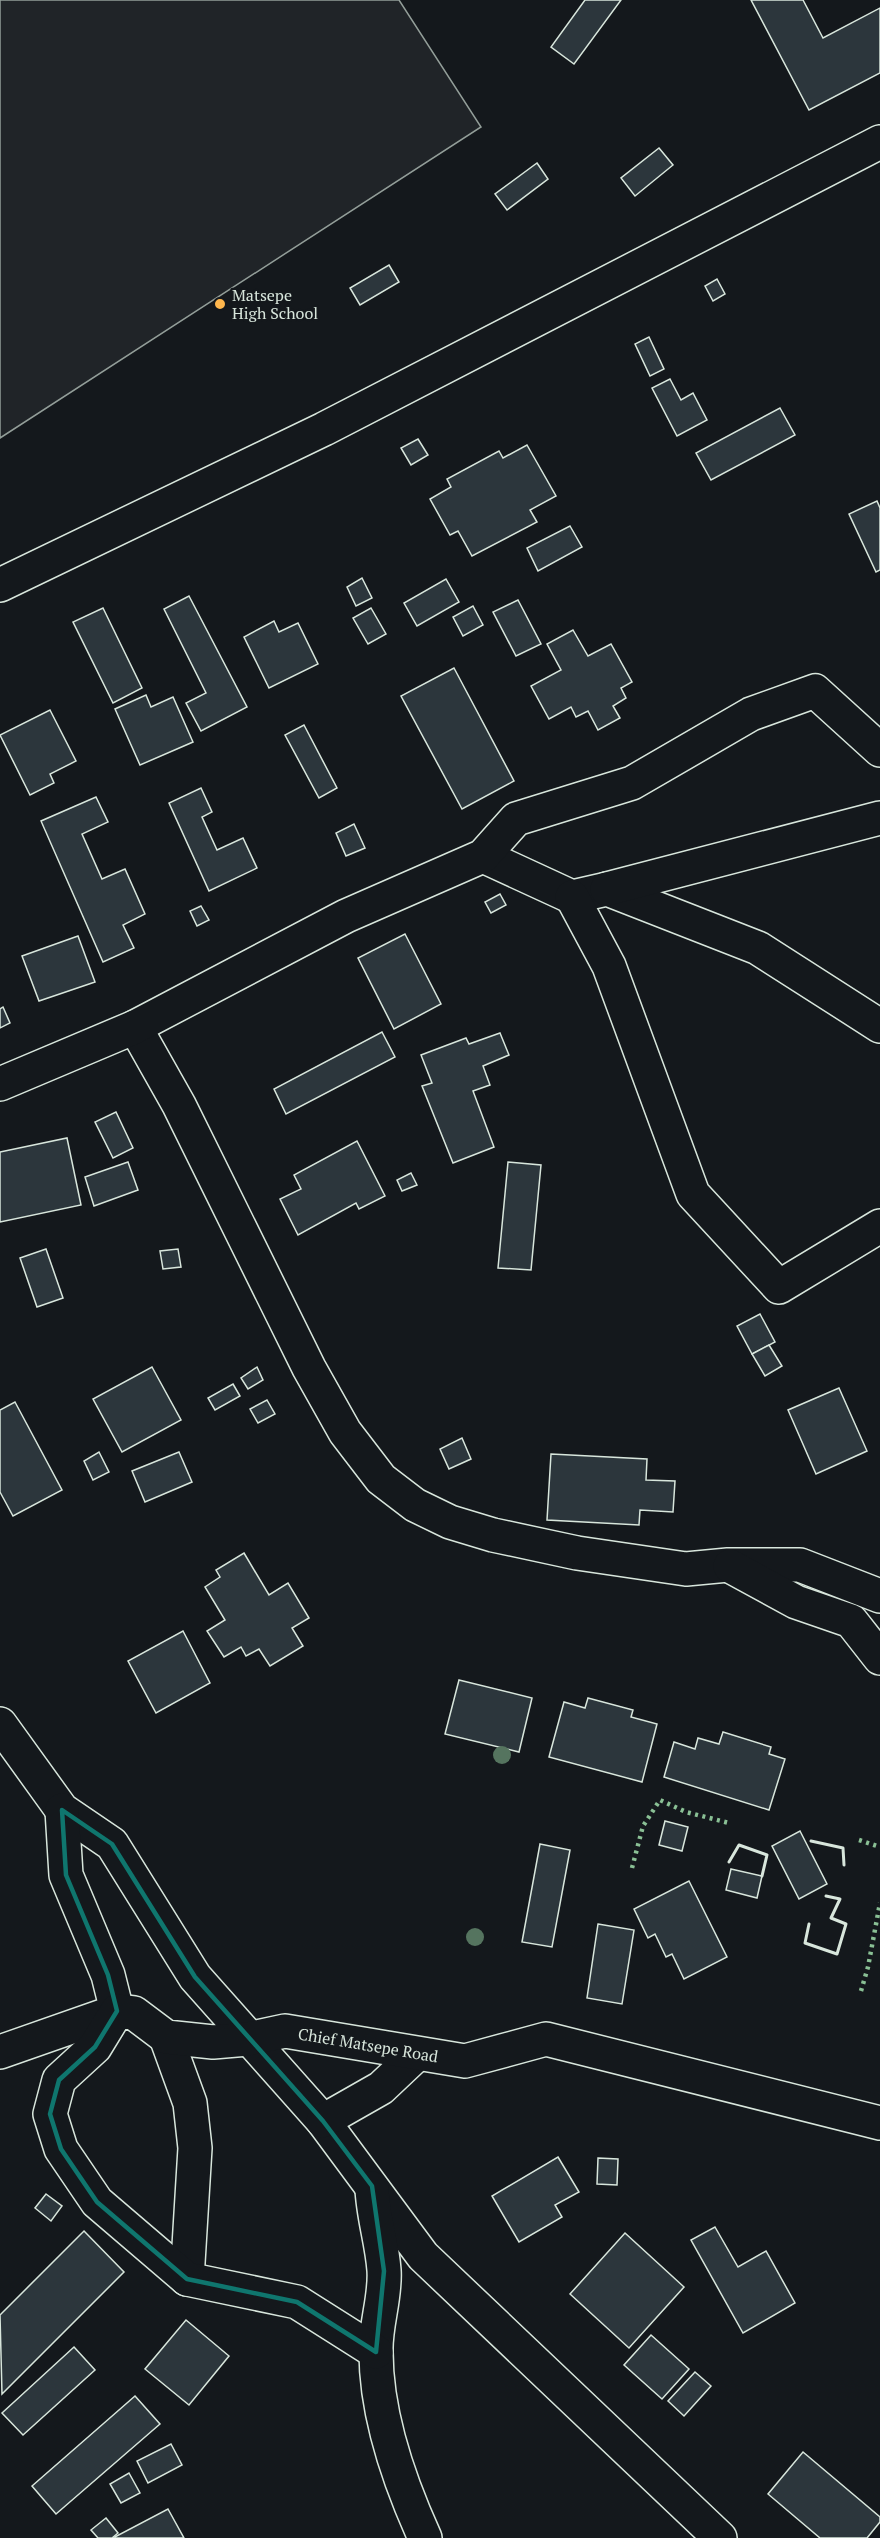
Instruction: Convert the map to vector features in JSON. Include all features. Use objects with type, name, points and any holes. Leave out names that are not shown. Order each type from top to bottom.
[{"type":"street","points":[[0,585],[324,429],[880,142]]},
{"type":"street","points":[[0,1084],[135,1026],[346,916],[483,856],[516,819],[632,783],[752,714],[815,690],[880,750]]},
{"type":"street","points":[[572,897],[880,818]]},
{"type":"street","points":[[483,856],[572,897],[609,966],[693,1194],[779,1287],[880,1226]]},
{"type":"street","points":[[607,889],[758,948],[880,1026]]},
{"type":"street","points":[[135,1026],[179,1105],[309,1368],[345,1432],[381,1479],[415,1505],[450,1522],[493,1535],[577,1553],[686,1569],[728,1565],[800,1565],[880,1596]]},
{"type":"street","points":[[728,1565],[796,1602],[851,1621],[880,1659]]},
{"type":"street","points":[[0,1724],[62,1810],[112,1844],[195,1977],[323,2121],[423,2256],[720,2538]]},
{"type":"street","points":[[62,1810],[66,1875],[108,1975],[117,2011],[95,2047],[59,2080],[50,2114],[61,2149],[97,2202],[187,2279],[297,2302],[375,2352]]},
{"type":"street","points":[[0,2052],[117,2011],[134,2013],[166,2037],[190,2103],[195,2148],[187,2279]]},
{"type":"street","name":"Chief Matsepe Road","points":[[166,2037],[213,2042],[248,2039],[285,2031],[416,2055],[465,2061],[546,2039],[880,2123]]},
{"type":"street","points":[[323,2121],[381,2088],[416,2055]]},
{"type":"street","points":[[818,2108],[880,2102]]},
{"type":"street","points":[[372,2187],[373,2212],[384,2271],[375,2352],[381,2405],[402,2488],[424,2538]]},
{"type":"highlighted area","points":[[62,1810],[112,1844],[195,1977],[323,2121],[372,2186],[384,2271],[376,2352],[297,2302],[187,2279],[97,2202],[61,2149],[50,2114],[59,2080],[95,2047],[117,2011],[108,1975],[66,1875]]},
{"type":"shaded area","points":[[0,0],[399,0],[481,127],[0,438]]},
{"type":"building","points":[[585,0],[621,0],[574,64],[551,47]]},
{"type":"building","points":[[751,0],[803,0],[823,38],[880,8],[880,73],[809,110]]},
{"type":"building","points":[[659,148],[673,165],[635,196],[621,178]]},
{"type":"building","points":[[537,163],[548,179],[507,210],[495,194]]},
{"type":"building","points":[[389,265],[399,282],[360,305],[350,288]]},
{"type":"building","points":[[717,279],[725,294],[713,301],[705,286]]},
{"type":"building","points":[[649,337],[664,369],[650,376],[635,344]]},
{"type":"building","points":[[670,379],[681,400],[693,393],[707,420],[677,436],[652,388]]},
{"type":"building","points":[[780,408],[795,435],[711,480],[696,453]]},
{"type":"building","points":[[418,439],[428,455],[411,465],[401,448]]},
{"type":"building","points":[[527,445],[556,496],[530,510],[537,522],[472,556],[458,531],[450,535],[430,499],[451,487],[447,479],[499,451],[503,458]]},
{"type":"building","points":[[877,501],[880,508],[880,570],[876,572],[849,514]]},
{"type":"building","points":[[570,526],[582,547],[538,571],[527,548]]},
{"type":"building","points":[[362,578],[372,598],[356,606],[347,587]]},
{"type":"building","points":[[446,579],[459,602],[417,626],[404,603]]},
{"type":"building","points":[[189,596],[247,707],[201,731],[186,703],[206,693],[164,609]]},
{"type":"building","points":[[518,600],[541,644],[516,656],[493,612]]},
{"type":"building","points":[[473,606],[483,625],[463,636],[453,617]]},
{"type":"building","points":[[103,608],[142,688],[113,703],[73,622]]},
{"type":"building","points":[[371,608],[386,634],[368,644],[353,618]]},
{"type":"building","points":[[274,621],[279,632],[298,623],[318,664],[269,688],[244,637]]},
{"type":"building","points":[[573,630],[588,656],[611,644],[632,682],[621,688],[626,698],[613,706],[620,718],[598,730],[588,711],[576,717],[571,707],[549,719],[531,686],[561,670],[547,644]]},
{"type":"building","points":[[454,668],[514,781],[462,809],[401,696]]},
{"type":"building","points":[[146,695],[151,707],[173,697],[193,742],[140,765],[115,709]]},
{"type":"building","points":[[50,710],[76,761],[50,774],[54,783],[30,795],[0,735]]},
{"type":"building","points":[[304,725],[337,788],[319,798],[285,735]]},
{"type":"building","points":[[201,788],[212,812],[202,817],[217,850],[243,838],[257,868],[209,891],[169,803]]},
{"type":"building","points":[[96,797],[108,822],[82,834],[102,879],[125,869],[145,914],[123,925],[134,948],[103,962],[41,821]]},
{"type":"building","points":[[354,824],[365,848],[346,856],[336,833]]},
{"type":"building","points":[[500,894],[506,905],[491,913],[485,902]]},
{"type":"building","points":[[201,906],[209,920],[197,926],[190,911]]},
{"type":"building","points":[[405,934],[441,1004],[394,1029],[358,958]]},
{"type":"building","points":[[78,936],[95,982],[39,1001],[22,956]]},
{"type":"building","points":[[3,1007],[10,1023],[0,1028],[0,1009]]},
{"type":"building","points":[[382,1032],[395,1057],[286,1114],[274,1089]]},
{"type":"building","points":[[500,1033],[509,1055],[483,1066],[490,1085],[473,1091],[494,1147],[453,1163],[422,1086],[432,1083],[421,1055],[466,1038],[469,1044]]},
{"type":"building","points":[[116,1112],[133,1148],[113,1158],[95,1122]]},
{"type":"building","points":[[67,1138],[81,1205],[0,1222],[0,1152]]},
{"type":"building","points":[[357,1141],[385,1196],[359,1209],[356,1203],[298,1235],[280,1199],[301,1189],[294,1175]]},
{"type":"building","points":[[128,1162],[138,1190],[94,1206],[85,1177]]},
{"type":"building","points":[[508,1162],[541,1165],[531,1270],[498,1268]]},
{"type":"building","points":[[411,1173],[417,1185],[402,1191],[397,1180]]},
{"type":"building","points":[[46,1249],[63,1298],[37,1307],[20,1258]]},
{"type":"building","points":[[178,1249],[181,1267],[163,1269],[160,1251]]},
{"type":"building","points":[[760,1314],[775,1342],[752,1354],[737,1326]]},
{"type":"building","points":[[769,1345],[782,1366],[765,1376],[752,1354]]},
{"type":"building","points":[[152,1367],[181,1420],[122,1452],[93,1399]]},
{"type":"building","points":[[257,1367],[263,1380],[248,1389],[241,1378]]},
{"type":"building","points":[[233,1384],[240,1396],[215,1410],[208,1398]]},
{"type":"building","points":[[839,1388],[867,1451],[816,1474],[788,1410]]},
{"type":"building","points":[[267,1400],[275,1414],[258,1423],[250,1409]]},
{"type":"building","points":[[15,1402],[62,1490],[13,1516],[0,1492],[0,1410]]},
{"type":"building","points":[[462,1438],[471,1459],[449,1469],[440,1449]]},
{"type":"building","points":[[99,1452],[109,1472],[93,1480],[84,1461]]},
{"type":"building","points":[[179,1452],[192,1482],[145,1502],[132,1471]]},
{"type":"building","points":[[551,1454],[647,1459],[646,1480],[675,1481],[673,1512],[640,1510],[639,1525],[547,1520]]},
{"type":"building","points":[[244,1553],[269,1595],[288,1583],[309,1618],[292,1628],[303,1646],[270,1666],[259,1649],[246,1656],[241,1647],[224,1657],[207,1631],[225,1620],[205,1587],[220,1577],[216,1570]]},
{"type":"building","points":[[183,1631],[210,1683],[156,1713],[128,1661]]},
{"type":"building","points":[[459,1680],[532,1698],[519,1752],[445,1734]]},
{"type":"building","points":[[588,1698],[633,1710],[631,1717],[657,1724],[642,1782],[549,1757],[564,1702],[585,1708]]},
{"type":"building","points":[[723,1732],[771,1747],[769,1754],[785,1759],[769,1810],[664,1777],[674,1742],[695,1749],[698,1738],[719,1744]]},
{"type":"building","points":[[665,1821],[688,1827],[682,1851],[659,1845]]},
{"type":"building","points":[[800,1831],[827,1884],[799,1899],[772,1846]]},
{"type":"building","points":[[540,1844],[570,1850],[552,1947],[522,1942]]},
{"type":"building","points":[[731,1869],[762,1876],[757,1898],[726,1890]]},
{"type":"building","points":[[689,1881],[727,1957],[684,1979],[672,1954],[666,1957],[655,1934],[648,1938],[634,1909]]},
{"type":"building","points":[[598,1924],[634,1930],[622,2004],[587,1998]]},
{"type":"building","points":[[558,2157],[579,2192],[555,2205],[562,2217],[519,2242],[492,2196]]},
{"type":"building","points":[[598,2158],[618,2159],[617,2185],[597,2184]]},
{"type":"building","points":[[46,2194],[62,2206],[51,2221],[35,2208]]},
{"type":"building","points":[[715,2227],[738,2267],[766,2251],[795,2303],[743,2333],[691,2240]]},
{"type":"building","points":[[84,2231],[124,2272],[2,2394],[0,2315]]},
{"type":"building","points":[[625,2233],[684,2287],[629,2348],[570,2294]]},
{"type":"building","points":[[186,2320],[229,2356],[189,2405],[145,2369]]},
{"type":"building","points":[[651,2335],[689,2369],[662,2399],[624,2365]]},
{"type":"building","points":[[74,2347],[95,2370],[23,2435],[2,2413]]},
{"type":"building","points":[[695,2372],[711,2386],[684,2416],[668,2401]]},
{"type":"building","points":[[135,2396],[160,2424],[56,2514],[32,2486]]},
{"type":"building","points":[[171,2444],[182,2465],[148,2483],[137,2461]]},
{"type":"building","points":[[803,2452],[880,2517],[880,2522],[867,2538],[820,2538],[768,2494]]},
{"type":"building","points":[[129,2473],[140,2493],[121,2503],[110,2484]]},
{"type":"building","points":[[168,2509],[184,2538],[113,2538]]},
{"type":"building","points":[[106,2518],[118,2533],[112,2538],[98,2538],[91,2530]]},
{"type":"hedge","points":[[632,1868],[643,1826],[660,1800],[686,1812],[729,1823]]},
{"type":"hedge","points":[[859,1840],[880,1847]]},
{"type":"hedge","points":[[861,1991],[880,1903]]},
{"type":"wall","points":[[811,1841],[843,1848],[844,1865]]},
{"type":"wall","points":[[729,1862],[739,1845],[767,1855],[762,1876]]},
{"type":"wall","points":[[809,1924],[805,1943],[837,1954],[846,1924],[831,1918],[840,1899],[826,1896]]},
{"type":"place","name":"Matsepe High School","points":[[220,304]]}]
